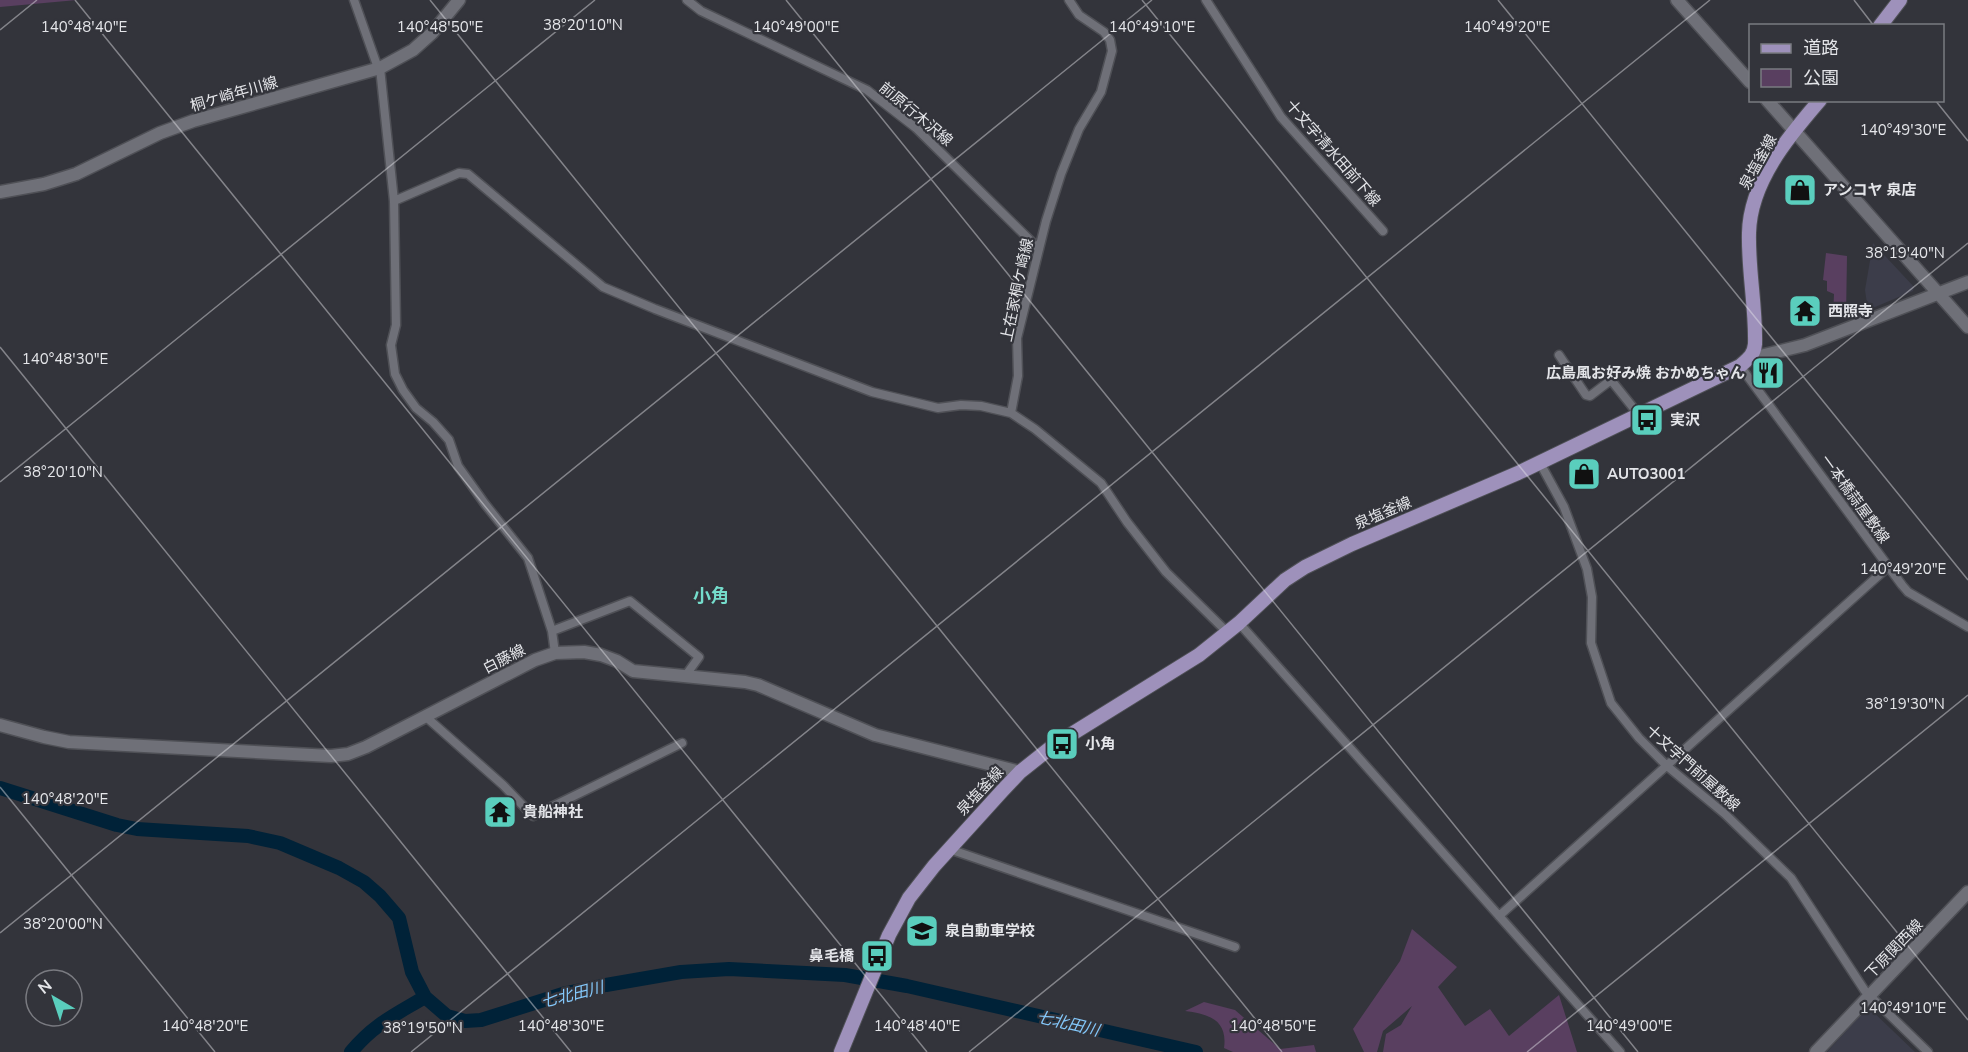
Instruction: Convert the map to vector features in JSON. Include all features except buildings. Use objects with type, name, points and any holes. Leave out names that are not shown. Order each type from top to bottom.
[{"type":"main road","points":[[1882,24],[1900,0]]},
{"type":"main road","name":"泉塩釜線","points":[[842,1049],[880,957],[909,898],[949,849],[1020,772],[1054,745],[1199,655],[1233,628],[1285,580],[1305,567],[1352,544],[1540,463],[1744,362],[1754,351],[1755,338],[1749,233],[1755,198],[1761,183],[1795,130],[1818,102]]},
{"type":"street","points":[[354,0],[379,68],[394,201],[396,325],[391,345],[395,374],[416,408],[449,440],[458,466],[528,558],[552,631],[555,653]]},
{"type":"street","name":"桐ケ崎年川線","points":[[0,192],[44,184],[76,174],[160,133],[193,121],[379,68],[413,50],[432,33],[459,0]]},
{"type":"street","name":"前原行木沢線","points":[[687,0],[701,11],[867,90],[916,128],[1039,249]]},
{"type":"street","name":"上在家桐ケ崎線","points":[[1011,413],[1018,376],[1017,338],[1039,249],[1061,174],[1079,129],[1101,92],[1112,51],[1110,40],[1104,32],[1079,15],[1069,0]]},
{"type":"street","name":"十文字清水田前下線","points":[[1206,0],[1281,117],[1383,231]]},
{"type":"street","points":[[1677,0],[1749,81]]},
{"type":"street","points":[[1769,102],[1968,327]]},
{"type":"street","points":[[394,201],[459,173],[468,174],[603,287],[872,392],[938,408],[961,405],[981,406],[1011,413],[1044,436],[1101,483],[1127,522],[1166,572],[1233,628],[1499,916],[1620,1052]]},
{"type":"street","points":[[1744,362],[1805,345],[1968,282]]},
{"type":"street","points":[[1559,355],[1586,395],[1590,396],[1611,380],[1638,415]]},
{"type":"street","name":"一本橋蒜屋敷線","points":[[1744,362],[1908,592],[1968,627]]},
{"type":"street","name":"十文字門前屋敷線","points":[[1540,463],[1564,507],[1587,569],[1592,597],[1591,643],[1611,703],[1639,738],[1667,766],[1725,814],[1791,878],[1865,991],[1928,1052]]},
{"type":"street","points":[[1499,916],[1888,567]]},
{"type":"street","points":[[552,631],[630,601],[699,657],[686,675]]},
{"type":"street","name":"白藤線","points":[[0,724],[69,742],[332,756],[348,754],[366,747],[535,660],[555,653],[569,652],[601,655],[633,671],[686,675],[758,685],[875,735],[1020,772]]},
{"type":"street","points":[[425,716],[503,785],[532,816],[682,743]]},
{"type":"street","points":[[949,849],[1235,947]]},
{"type":"street","name":"下原関西線","points":[[1816,1052],[1968,892]]},
{"type":"shaded area","points":[[1873,243],[1914,287],[1913,291],[1868,310],[1865,290]]},
{"type":"shaded area","points":[[1868,1007],[1915,1052],[1827,1052]]},
{"type":"green space","points":[[0,0],[77,0],[0,7]]},
{"type":"green space","points":[[1826,253],[1847,256],[1846,317],[1833,318],[1834,294],[1827,291],[1827,281],[1823,280]]},
{"type":"green space","points":[[1412,929],[1457,967],[1438,987],[1465,1026],[1490,1009],[1509,1036],[1559,995],[1577,1052],[1383,1052],[1386,1034],[1401,1025],[1412,1006],[1383,1031],[1377,1052],[1364,1052],[1353,1029],[1400,961]]},
{"type":"green space","points":[[1204,1002],[1235,1010],[1280,1049],[1314,1045],[1316,1052],[1233,1052],[1224,1048],[1223,1031],[1215,1020],[1202,1014],[1185,1011]]},
{"type":"waterway","name":"七北田川","points":[[0,788],[117,825],[137,829],[248,836],[280,843],[339,868],[364,882],[399,918],[412,972],[425,997],[447,1016],[465,1021],[481,1020],[566,993],[606,985],[681,972],[729,969],[845,975],[907,986],[1196,1052]]},
{"type":"waterway","points":[[351,1052],[377,1027],[425,997]]},
{"type":"place","name":"アンコヤ 泉店","points":[[1800,190]]},
{"type":"place","name":"西照寺","points":[[1805,311]]},
{"type":"place","name":"広島風お好み焼 おかめちゃん","points":[[1768,373]]},
{"type":"place","name":"実沢","points":[[1647,420]]},
{"type":"place","name":"AUTO3001","points":[[1584,474]]},
{"type":"place","name":"小角","points":[[1062,744]]},
{"type":"place","name":"貴船神社","points":[[500,812]]},
{"type":"place","name":"泉自動車学校","points":[[922,931]]},
{"type":"place","name":"鼻毛橋","points":[[877,956]]},
{"type":"district","name":"小角","points":[[711,596]]}]
